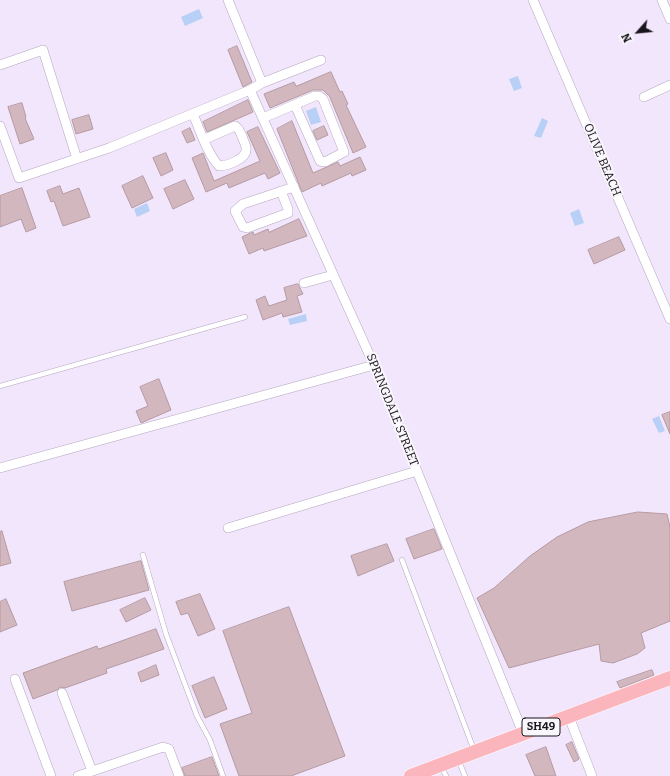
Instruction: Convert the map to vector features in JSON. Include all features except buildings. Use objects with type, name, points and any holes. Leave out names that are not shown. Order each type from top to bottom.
[{"type":"main road","name":"SH49","points":[[411,776],[670,678]]},
{"type":"main road","name":"SH49","points":[[428,776],[463,770],[572,722],[670,685]]},
{"type":"street","points":[[228,0],[262,83]]},
{"type":"street","name":"OLIVE BEACH","points":[[533,0],[670,319]]},
{"type":"street","points":[[662,0],[670,19]]},
{"type":"street","points":[[0,65],[43,50],[77,159]]},
{"type":"street","points":[[0,126],[19,178],[109,148],[250,90],[262,83],[321,60]]},
{"type":"street","points":[[644,97],[670,85]]},
{"type":"street","name":"SPRINGDALE STREET","points":[[250,90],[374,365],[523,733]]},
{"type":"street","points":[[263,118],[315,96],[319,96],[323,99],[344,152],[325,162],[320,161],[295,105]]},
{"type":"street","points":[[193,114],[205,139],[219,166],[224,166],[246,154],[247,149],[239,129],[235,126],[205,139]]},
{"type":"street","points":[[281,191],[288,209],[288,214],[247,228],[240,224],[235,211],[237,208],[281,191],[294,187]]},
{"type":"street","points":[[304,283],[334,275]]},
{"type":"street","points":[[0,468],[374,365]]},
{"type":"street","points":[[228,528],[417,471]]},
{"type":"street","points":[[15,679],[51,776]]},
{"type":"street","points":[[62,693],[92,771]]},
{"type":"street","points":[[572,722],[592,776]]},
{"type":"street","points":[[78,776],[163,746],[169,749],[179,776]]},
{"type":"lane","points":[[0,386],[245,317]]},
{"type":"lane","points":[[143,555],[166,634],[197,716],[210,740],[223,776]]},
{"type":"lane","points":[[402,560],[475,752]]},
{"type":"water","points":[[199,9],[203,18],[185,26],[181,17]]},
{"type":"water","points":[[518,76],[522,88],[514,91],[509,79]]},
{"type":"water","points":[[316,107],[321,122],[311,125],[306,111]]},
{"type":"water","points":[[542,118],[548,121],[541,138],[534,136]]},
{"type":"water","points":[[147,203],[150,211],[137,217],[134,209]]},
{"type":"water","points":[[579,209],[584,223],[575,226],[570,213]]},
{"type":"water","points":[[306,314],[307,321],[290,325],[288,319]]},
{"type":"water","points":[[659,416],[665,431],[659,433],[652,419]]}]
